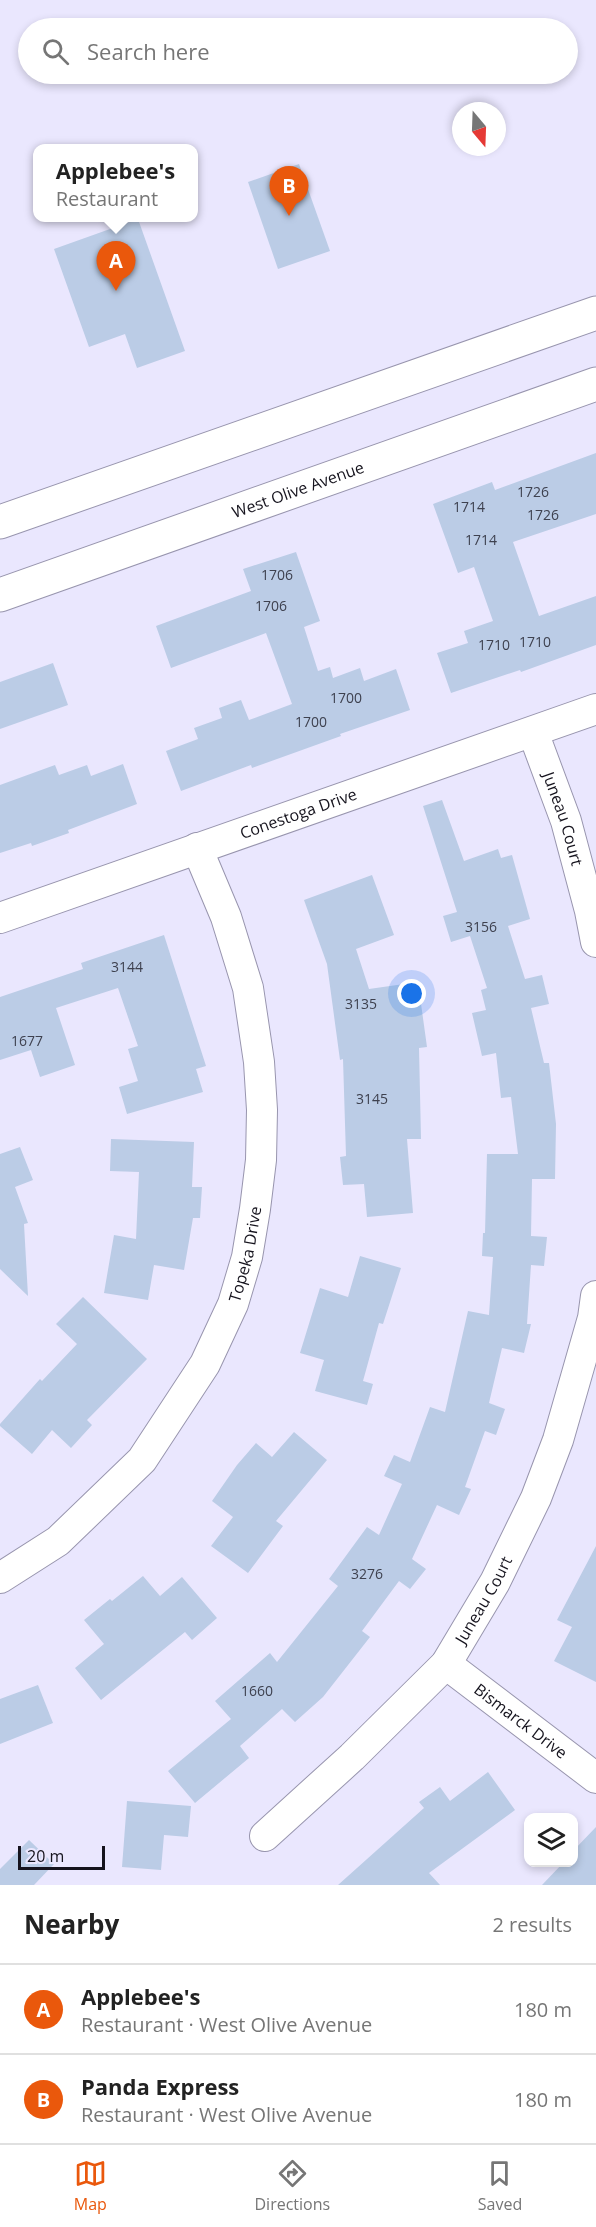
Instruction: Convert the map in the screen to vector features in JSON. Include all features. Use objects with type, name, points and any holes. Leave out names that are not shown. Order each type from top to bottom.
[{"type":"main road","points":[[0,522],[596,313]]},
{"type":"main road","name":"West Olive Avenue","points":[[0,595],[596,384]]},
{"type":"street","name":"Conestoga Drive","points":[[0,918],[596,709]]},
{"type":"street","name":"Juneau Court","points":[[533,732],[566,821],[596,942]]},
{"type":"street","name":"Topeka Drive","points":[[0,1578],[58,1541],[142,1460],[205,1364],[233,1304],[247,1257],[261,1160],[262,1110],[259,1062],[248,988],[226,917],[197,848]]},
{"type":"street","name":"Juneau Court","points":[[265,1836],[352,1757],[446,1664],[495,1582],[536,1498],[558,1440],[593,1318],[596,1296]]},
{"type":"street","name":"Bismarck Drive","points":[[446,1664],[596,1778]]},
{"type":"building","points":[[299,164],[330,251],[278,269],[248,182]]},
{"type":"building","points":[[130,222],[139,222],[185,351],[137,368],[125,334],[89,347],[54,249]]},
{"type":"building","points":[[596,453],[596,514],[513,542],[539,616],[596,596],[596,645],[521,672],[520,670],[451,693],[437,653],[468,643],[464,631],[493,621],[474,567],[458,573],[433,504],[492,482],[495,490]]},
{"type":"building","points":[[296,552],[320,621],[304,627],[318,671],[330,667],[333,678],[360,668],[364,681],[396,669],[410,710],[252,768],[251,765],[181,791],[166,751],[198,739],[194,728],[222,718],[219,708],[241,700],[249,720],[292,704],[266,633],[171,668],[156,626],[251,591],[243,569]]},
{"type":"building","points":[[53,663],[68,705],[0,729],[0,682]]},
{"type":"building","points":[[123,764],[137,804],[68,830],[69,833],[32,846],[31,843],[0,853],[0,785],[55,765],[59,775],[87,765],[91,776]]},
{"type":"building","points":[[442,800],[464,861],[498,849],[501,858],[512,855],[530,919],[508,926],[525,979],[542,975],[549,1004],[531,1008],[544,1063],[549,1063],[556,1124],[555,1179],[532,1179],[531,1236],[547,1237],[544,1266],[531,1265],[527,1324],[531,1324],[524,1353],[502,1348],[489,1403],[505,1409],[496,1435],[485,1431],[465,1487],[471,1489],[459,1515],[437,1505],[412,1559],[426,1569],[410,1589],[399,1581],[362,1631],[370,1637],[323,1697],[295,1722],[282,1709],[240,1746],[249,1758],[195,1803],[168,1771],[231,1719],[215,1701],[270,1653],[277,1662],[338,1586],[329,1579],[367,1527],[379,1535],[402,1484],[384,1476],[394,1455],[410,1462],[430,1407],[445,1412],[468,1311],[489,1315],[493,1257],[482,1256],[483,1233],[485,1233],[487,1154],[518,1154],[511,1097],[501,1098],[496,1053],[482,1056],[472,1013],[486,1010],[481,990],[487,988],[470,936],[451,942],[443,916],[457,912],[423,806]]},
{"type":"building","points":[[372,875],[394,935],[356,949],[369,989],[418,982],[427,1047],[419,1048],[421,1139],[407,1139],[413,1213],[367,1217],[364,1184],[343,1185],[340,1157],[346,1156],[343,1059],[340,1060],[327,964],[304,900]]},
{"type":"building","points":[[164,935],[206,1066],[196,1069],[203,1092],[127,1114],[119,1087],[138,1081],[128,1049],[138,1046],[118,988],[56,1008],[75,1065],[40,1077],[31,1050],[0,1060],[0,997],[83,969],[81,963]]},
{"type":"building","points":[[111,1139],[194,1142],[192,1187],[202,1187],[200,1218],[193,1218],[184,1270],[154,1265],[148,1300],[104,1293],[114,1235],[136,1239],[139,1172],[110,1171]]},
{"type":"building","points":[[20,1147],[33,1180],[15,1187],[28,1223],[24,1224],[28,1296],[0,1269],[0,1154]]},
{"type":"building","points":[[360,1256],[401,1268],[383,1324],[379,1323],[363,1381],[373,1384],[367,1405],[315,1391],[324,1360],[300,1353],[320,1288],[348,1297]]},
{"type":"building","points":[[83,1297],[147,1359],[87,1420],[92,1425],[71,1448],[52,1430],[32,1454],[0,1424],[40,1379],[42,1381],[77,1344],[56,1324]]},
{"type":"building","points":[[294,1432],[327,1460],[276,1521],[283,1526],[248,1573],[211,1546],[233,1517],[212,1501],[237,1465],[256,1443],[272,1457]]},
{"type":"building","points":[[596,1546],[596,1682],[554,1661],[572,1627],[557,1620]]},
{"type":"building","points":[[143,1576],[160,1596],[182,1577],[217,1618],[192,1640],[185,1632],[101,1700],[75,1668],[104,1644],[84,1620]]},
{"type":"building","points":[[38,1685],[53,1723],[0,1744],[0,1699]]},
{"type":"building","points":[[488,1772],[515,1810],[429,1873],[440,1885],[338,1885],[424,1808],[419,1802],[440,1787],[450,1801]]},
{"type":"building","points":[[127,1801],[191,1806],[188,1837],[164,1835],[161,1870],[122,1867]]},
{"type":"building","points":[[596,1827],[596,1885],[542,1885],[559,1867],[578,1867],[578,1846]]},
{"type":"building","points":[[29,1840],[54,1864],[34,1885],[0,1885],[0,1869]]},
{"type":"place","name":"Panda Express","points":[[289,216]]},
{"type":"place","name":"Applebee's","points":[[116,291]]}]
